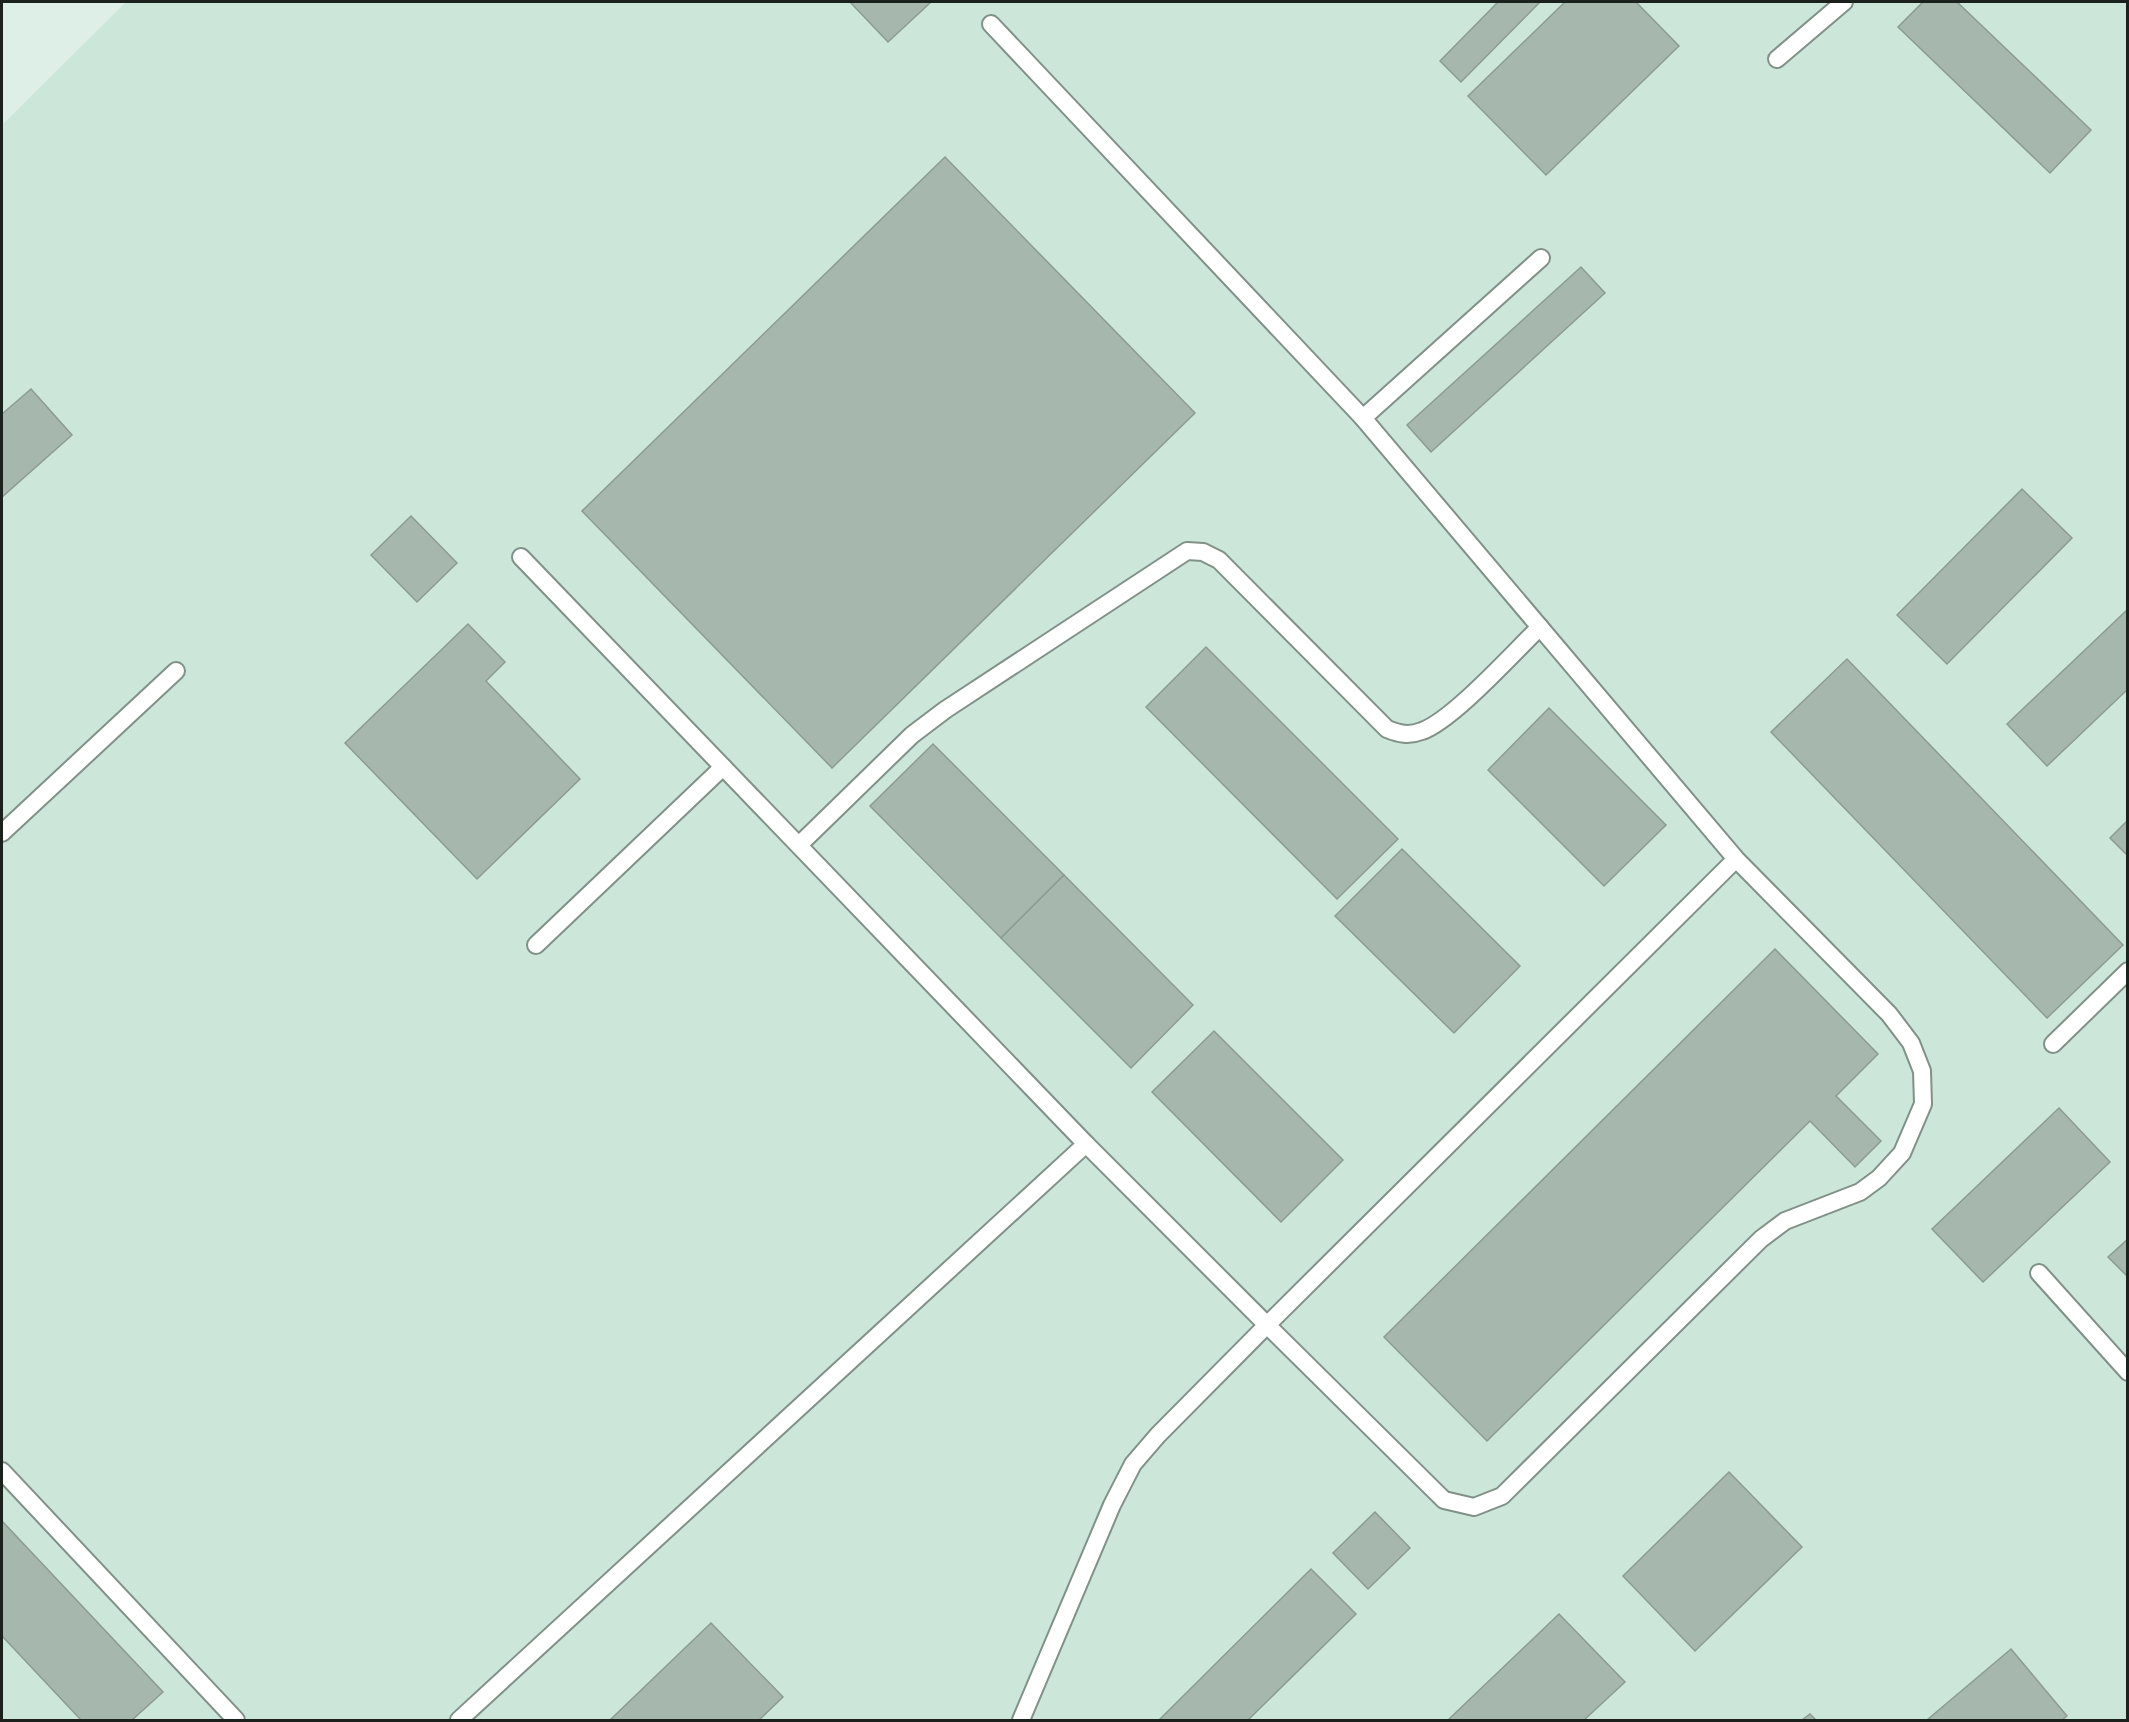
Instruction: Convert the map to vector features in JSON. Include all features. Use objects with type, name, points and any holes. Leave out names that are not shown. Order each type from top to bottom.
[{"type":"lane","points":[[1777,59],[1844,2]]},
{"type":"lane","points":[[522,557],[1086,1144],[1444,1500],[1474,1507],[1502,1496],[1761,1239],[1785,1221],[1860,1192],[1879,1178],[1902,1153],[1923,1104],[1922,1071],[1911,1043],[1889,1014],[1736,859],[1363,418],[991,24]]},
{"type":"lane","points":[[1363,418],[1541,258]]},
{"type":"lane","points":[[799,845],[912,735],[945,710],[1187,551],[1203,552],[1219,560],[1386,729],[1404,735],[1423,731],[1444,718],[1540,627]]},
{"type":"lane","points":[[2,833],[176,671]]},
{"type":"lane","points":[[536,945],[723,767]]},
{"type":"lane","points":[[1021,1720],[1112,1505],[1133,1464],[1158,1435],[1267,1325],[1736,859]]},
{"type":"lane","points":[[2053,1044],[2127,971]]},
{"type":"lane","points":[[459,1720],[1086,1144]]},
{"type":"lane","points":[[2039,1273],[2127,1372]]},
{"type":"lane","points":[[2,1471],[236,1720]]},
{"type":"shaded area","points":[[126,2],[2127,2],[2127,1720],[2,1720],[2,125]]},
{"type":"building","points":[[850,2],[931,2],[888,42]]},
{"type":"building","points":[[1498,2],[1540,2],[1461,82],[1440,61]]},
{"type":"building","points":[[1565,2],[1636,2],[1679,46],[1546,175],[1468,96]]},
{"type":"building","points":[[1923,2],[1957,2],[2091,130],[2050,173],[1898,27]]},
{"type":"building","points":[[945,157],[1195,413],[832,768],[582,511]]},
{"type":"building","points":[[1581,267],[1605,293],[1431,452],[1407,425]]},
{"type":"building","points":[[31,389],[72,435],[2,497],[2,414]]},
{"type":"building","points":[[2022,489],[2072,538],[1947,664],[1897,615]]},
{"type":"building","points":[[411,516],[457,563],[417,602],[371,555]]},
{"type":"building","points":[[2128,609],[2128,689],[2047,766],[2007,724]]},
{"type":"building","points":[[468,624],[505,662],[486,681],[580,779],[477,879],[345,743]]},
{"type":"building","points":[[1206,647],[1398,839],[1337,899],[1146,707]]},
{"type":"building","points":[[1847,659],[2123,945],[2047,1018],[1771,732]]},
{"type":"building","points":[[1549,708],[1666,825],[1604,886],[1488,770]]},
{"type":"building","points":[[933,744],[1064,875],[1001,938],[870,806]]},
{"type":"building","points":[[2128,820],[2128,856],[2110,838]]},
{"type":"building","points":[[1402,849],[1520,966],[1454,1033],[1335,916]]},
{"type":"building","points":[[1064,875],[1193,1005],[1131,1068],[1001,938]]},
{"type":"building","points":[[1775,949],[1878,1054],[1836,1096],[1881,1141],[1855,1167],[1810,1121],[1487,1441],[1384,1337]]},
{"type":"building","points":[[1214,1031],[1343,1160],[1281,1222],[1152,1092]]},
{"type":"building","points":[[2059,1108],[2110,1162],[1983,1282],[1932,1229]]},
{"type":"building","points":[[2128,1239],[2128,1277],[2108,1257]]},
{"type":"building","points":[[1729,1472],[1802,1547],[1695,1651],[1623,1576]]},
{"type":"building","points":[[1375,1512],[1410,1548],[1368,1589],[1333,1553]]},
{"type":"building","points":[[2,1521],[163,1692],[132,1720],[81,1720],[2,1636]]},
{"type":"building","points":[[1311,1569],[1356,1614],[1248,1720],[1159,1720]]},
{"type":"building","points":[[1559,1614],[1625,1682],[1584,1720],[1448,1720]]},
{"type":"building","points":[[711,1623],[783,1697],[759,1720],[610,1720]]},
{"type":"building","points":[[2011,1649],[2067,1716],[2062,1720],[1927,1720]]},
{"type":"building","points":[[1810,1714],[1816,1720],[1802,1720]]}]
